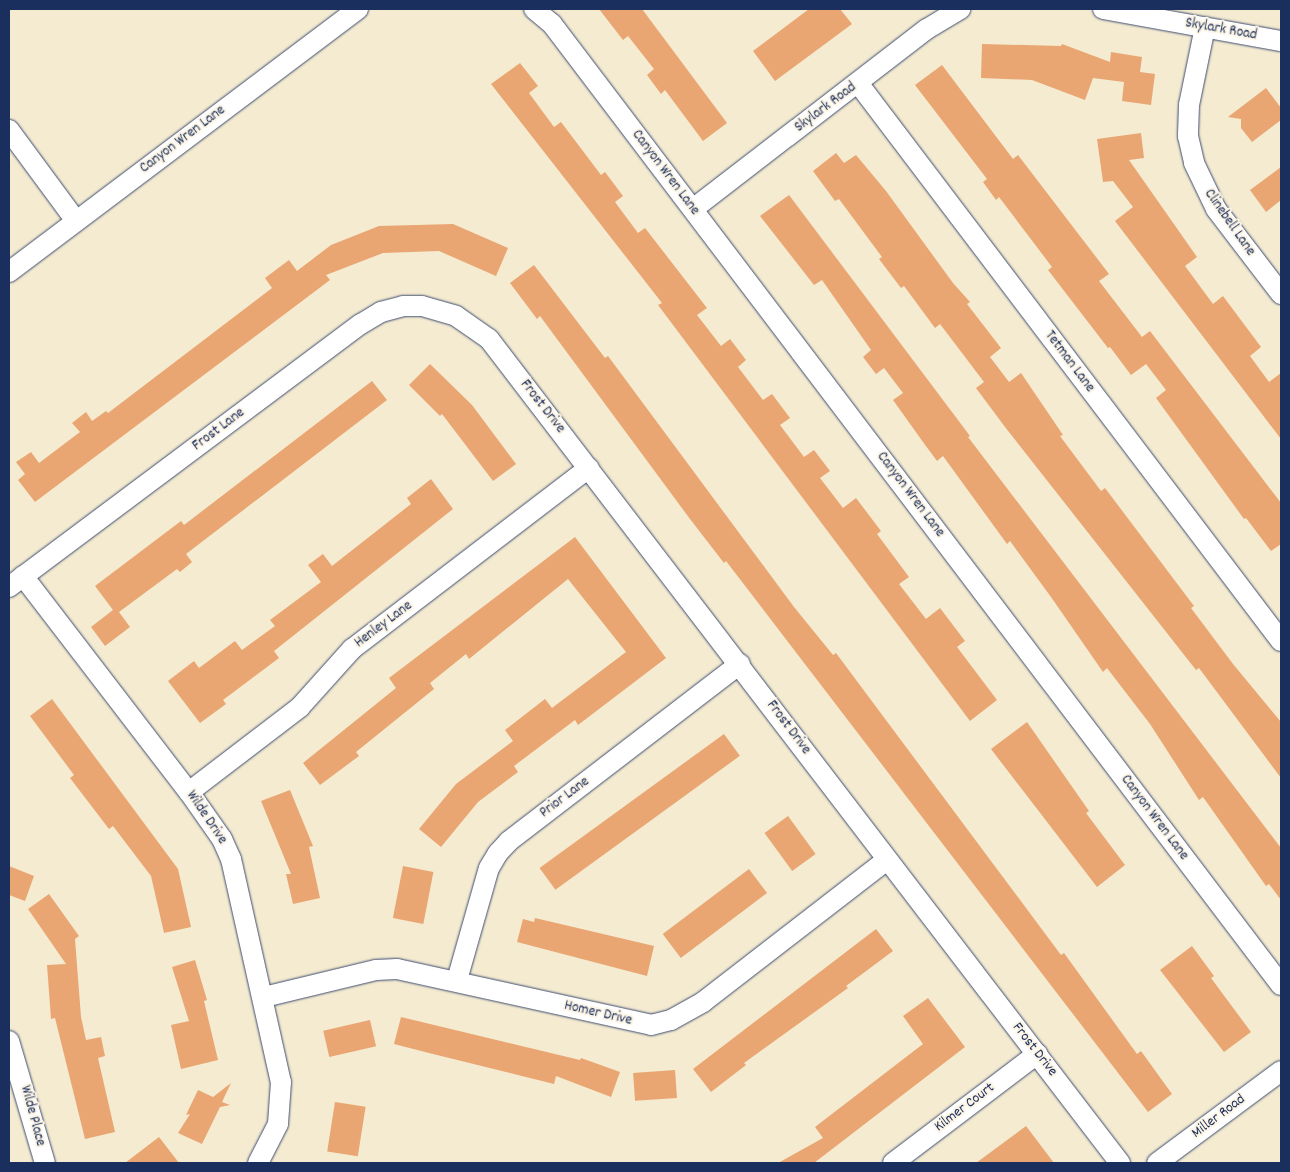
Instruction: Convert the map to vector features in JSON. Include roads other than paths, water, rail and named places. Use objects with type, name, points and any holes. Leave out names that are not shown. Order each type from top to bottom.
[{"type":"street","name":"Canyon Wren Lane","points":[[9,272],[358,9]]},
{"type":"street","name":"Canyon Wren Lane","points":[[534,9],[552,24],[1281,986]]},
{"type":"street","name":"Skylark Road","points":[[693,209],[927,29],[960,9]]},
{"type":"street","name":"Skylark Road","points":[[1103,9],[1281,41]]},
{"type":"street","name":"Clinebell Lane","points":[[1205,27],[1189,105],[1188,136],[1194,163],[1216,209],[1281,294]]},
{"type":"street","name":"Tetman Lane","points":[[858,83],[1281,641]]},
{"type":"street","points":[[9,130],[76,221]]},
{"type":"street","name":"Frost Lane","points":[[16,581],[361,324],[381,312],[403,306],[442,310]]},
{"type":"street","name":"Frost Drive","points":[[442,310],[474,325],[489,339],[740,664],[887,860],[1120,1163]]},
{"type":"street","name":"Henley Lane","points":[[189,792],[300,707],[352,649],[589,468]]},
{"type":"street","name":"Wilde Drive","points":[[16,581],[189,792],[222,839],[231,859],[264,997],[281,1082],[282,1103],[278,1124],[258,1163]]},
{"type":"street","name":"Prior Lane","points":[[457,980],[489,868],[509,840],[740,664]]},
{"type":"street","name":"Homer Drive","points":[[264,997],[376,970],[397,968],[651,1025],[671,1020],[703,1002],[887,860]]},
{"type":"street","name":"Wilde Place","points":[[9,1041],[45,1163]]},
{"type":"street","name":"Kilmer Court","points":[[894,1163],[1037,1054]]},
{"type":"street","name":"Miller Road","points":[[1157,1163],[1281,1071]]}]
